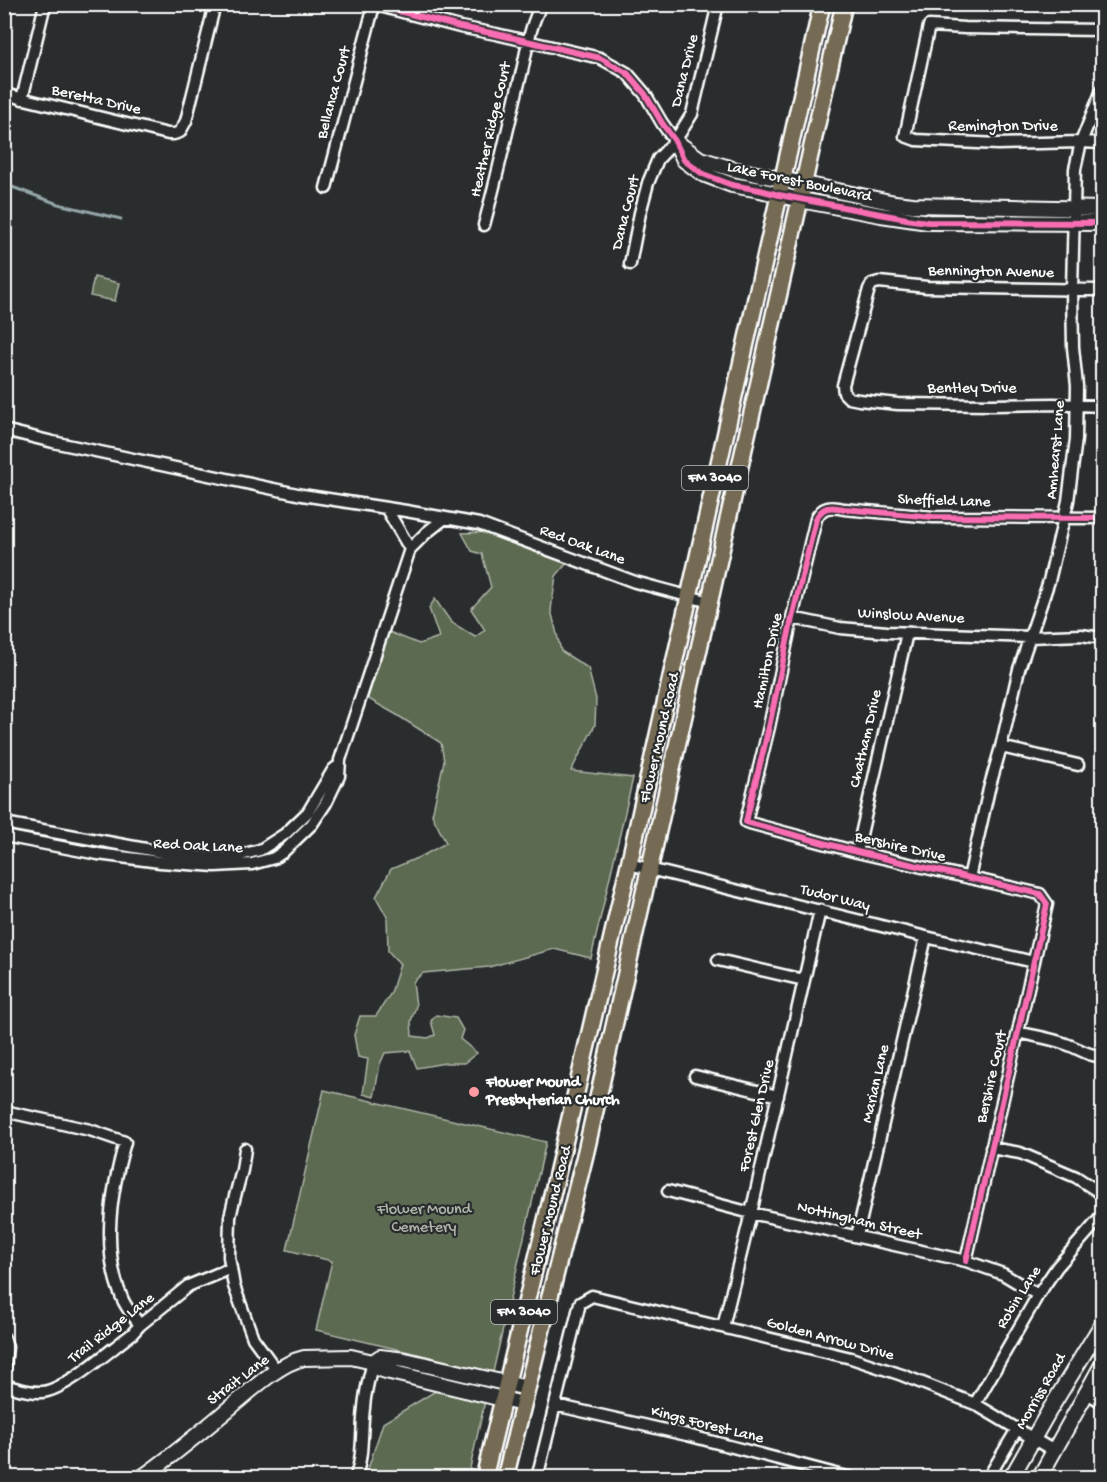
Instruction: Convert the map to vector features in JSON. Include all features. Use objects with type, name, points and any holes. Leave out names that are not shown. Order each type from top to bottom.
[{"type":"main road","name":"Flower Mound Road","points":[[484,1478],[555,1187],[822,4]]},
{"type":"main road","name":"Flower Mound Road","points":[[505,1478],[586,1151],[844,4]]},
{"type":"main road","points":[[563,1146],[586,1151]]},
{"type":"street","points":[[22,99],[45,4]]},
{"type":"street","name":"Beretta Drive","points":[[4,94],[168,134],[180,132],[186,121],[215,4]]},
{"type":"street","name":"Heather Ridge Court","points":[[484,225],[533,24],[542,4]]},
{"type":"street","name":"Dana Drive","points":[[675,141],[692,114],[718,4]]},
{"type":"street","name":"Lake Forest Boulevard","points":[[373,5],[600,58],[627,73],[645,94],[675,141],[700,159],[733,169],[780,188],[914,205],[1102,209]]},
{"type":"street","name":"Bellanca Court","points":[[326,188],[373,5]]},
{"type":"street","name":"Remington Drive","points":[[1102,30],[929,26],[905,136],[916,140],[998,144],[1102,143]]},
{"type":"street","name":"Amhearst Lane","points":[[969,878],[1019,669],[1048,580],[1065,518],[1075,449],[1077,386],[1073,347],[1072,289],[1075,169],[1081,142],[1102,90]]},
{"type":"street","name":"Dana Court","points":[[630,264],[648,183],[658,159],[675,141]]},
{"type":"street","name":"Lake Forest Boulevard","points":[[802,192],[881,215],[928,222],[1102,223]]},
{"type":"street","name":"Bennington Avenue","points":[[844,393],[843,385],[872,284],[879,282],[927,287],[1102,290]]},
{"type":"street","name":"Bentley Drive","points":[[844,393],[849,398],[898,404],[1102,406]]},
{"type":"street","name":"Red Oak Lane","points":[[4,430],[302,495],[479,524],[635,582],[710,602]]},
{"type":"street","name":"Sheffield Lane","points":[[824,508],[832,506],[933,517],[1102,518]]},
{"type":"street","points":[[386,508],[410,549]]},
{"type":"street","name":"Hamilton Drive","points":[[746,822],[816,519],[824,508]]},
{"type":"street","name":"Red Oak Lane","points":[[4,836],[98,854],[215,866],[252,864],[274,858],[283,852],[312,824],[326,803],[339,776],[339,765],[410,549],[445,518]]},
{"type":"street","name":"Winslow Avenue","points":[[792,618],[840,628],[907,633],[1029,637],[1081,635],[1102,638]]},
{"type":"street","name":"Chatham Drive","points":[[857,852],[907,633]]},
{"type":"street","points":[[1001,747],[1078,765]]},
{"type":"street","name":"Red Oak Lane","points":[[4,823],[162,852],[229,858],[260,849],[285,834],[308,812],[333,770],[339,765]]},
{"type":"street","name":"Bershire Drive","points":[[746,822],[857,852],[1040,894],[1045,900]]},
{"type":"street","name":"Tudor Way","points":[[629,864],[1034,962]]},
{"type":"street","name":"Bershire Court","points":[[966,1261],[1047,904],[1045,900]]},
{"type":"street","name":"Forest Glen Drive","points":[[723,1327],[820,910]]},
{"type":"street","name":"Marian Lane","points":[[857,1236],[926,937]]},
{"type":"street","points":[[718,960],[804,980]]},
{"type":"street","points":[[1018,1032],[1064,1043],[1090,1054],[1102,1056]]},
{"type":"street","points":[[695,1076],[778,1096]]},
{"type":"street","points":[[4,1111],[90,1130],[125,1142],[112,1198],[111,1246],[114,1277],[123,1300],[140,1325]]},
{"type":"street","points":[[991,1148],[1020,1153],[1076,1177],[1102,1194]]},
{"type":"street","points":[[245,1149],[231,1217],[229,1257],[234,1286],[253,1338],[278,1371]]},
{"type":"street","name":"Nottingham Street","points":[[668,1191],[751,1213],[966,1261],[1003,1274],[1038,1295]]},
{"type":"street","name":"Robin Lane","points":[[975,1404],[1038,1295],[1057,1267],[1102,1216]]},
{"type":"street","name":"Trail Ridge Lane","points":[[4,1385],[40,1392],[63,1385],[132,1334],[188,1286],[231,1268]]},
{"type":"street","name":"Golden Arrow Drive","points":[[555,1405],[580,1303],[592,1296],[851,1358],[902,1375],[975,1404],[1054,1451]]},
{"type":"street","name":"Morriss Road","points":[[1011,1478],[1059,1393],[1102,1324]]},
{"type":"street","points":[[4,1338],[6,1347],[4,1374]]},
{"type":"street","name":"Strait Lane","points":[[141,1478],[269,1376],[298,1359],[351,1357],[373,1362],[380,1358],[405,1360],[505,1391],[523,1404]]},
{"type":"street","points":[[355,1478],[361,1455],[367,1382],[373,1362]]},
{"type":"street","points":[[1038,1478],[1102,1365]]},
{"type":"street","name":"Strait Lane","points":[[505,1391],[527,1388]]},
{"type":"street","points":[[1087,1393],[1102,1402]]},
{"type":"street","points":[[537,1478],[555,1405]]},
{"type":"street","name":"Kings Forest Lane","points":[[555,1405],[687,1435],[851,1478]]},
{"type":"street","points":[[988,1478],[1017,1429]]},
{"type":"green space","points":[[94,277],[119,283],[115,301],[90,296]]},
{"type":"green space","points":[[489,532],[567,563],[556,576],[551,610],[561,651],[588,668],[596,699],[595,725],[571,771],[633,778],[591,958],[554,949],[489,967],[423,973],[413,982],[416,1006],[411,1021],[412,1036],[428,1038],[435,1035],[431,1021],[436,1015],[456,1018],[463,1030],[460,1039],[477,1053],[464,1063],[445,1063],[417,1068],[410,1051],[385,1053],[380,1064],[374,1097],[363,1094],[368,1059],[358,1057],[354,1035],[360,1016],[376,1016],[391,993],[400,964],[388,951],[387,917],[376,897],[391,869],[446,843],[432,815],[444,761],[441,743],[365,697],[389,632],[419,644],[439,637],[429,608],[435,599],[451,622],[475,637],[485,630],[471,609],[491,587],[482,554],[472,551],[462,533]]},
{"type":"green space","name":"Flower Mound Cemetery","points":[[324,1090],[546,1142],[493,1372],[316,1330],[332,1261],[287,1250]]},
{"type":"green space","points":[[437,1390],[485,1401],[468,1477],[365,1478],[383,1423]]},
{"type":"waterway","points":[[4,184],[58,204],[121,219]]},
{"type":"cycle path","points":[[372,4],[460,27],[600,58],[627,73],[645,94],[675,141],[684,160],[703,174],[732,185],[928,222],[1102,223]]},
{"type":"cycle path","points":[[966,1261],[1047,904],[1040,894],[857,852],[746,822],[816,519],[824,509],[835,507],[933,517],[1102,518]]},
{"type":"place","name":"Flower Mound Presbyterian Church","points":[[474,1092]]}]
